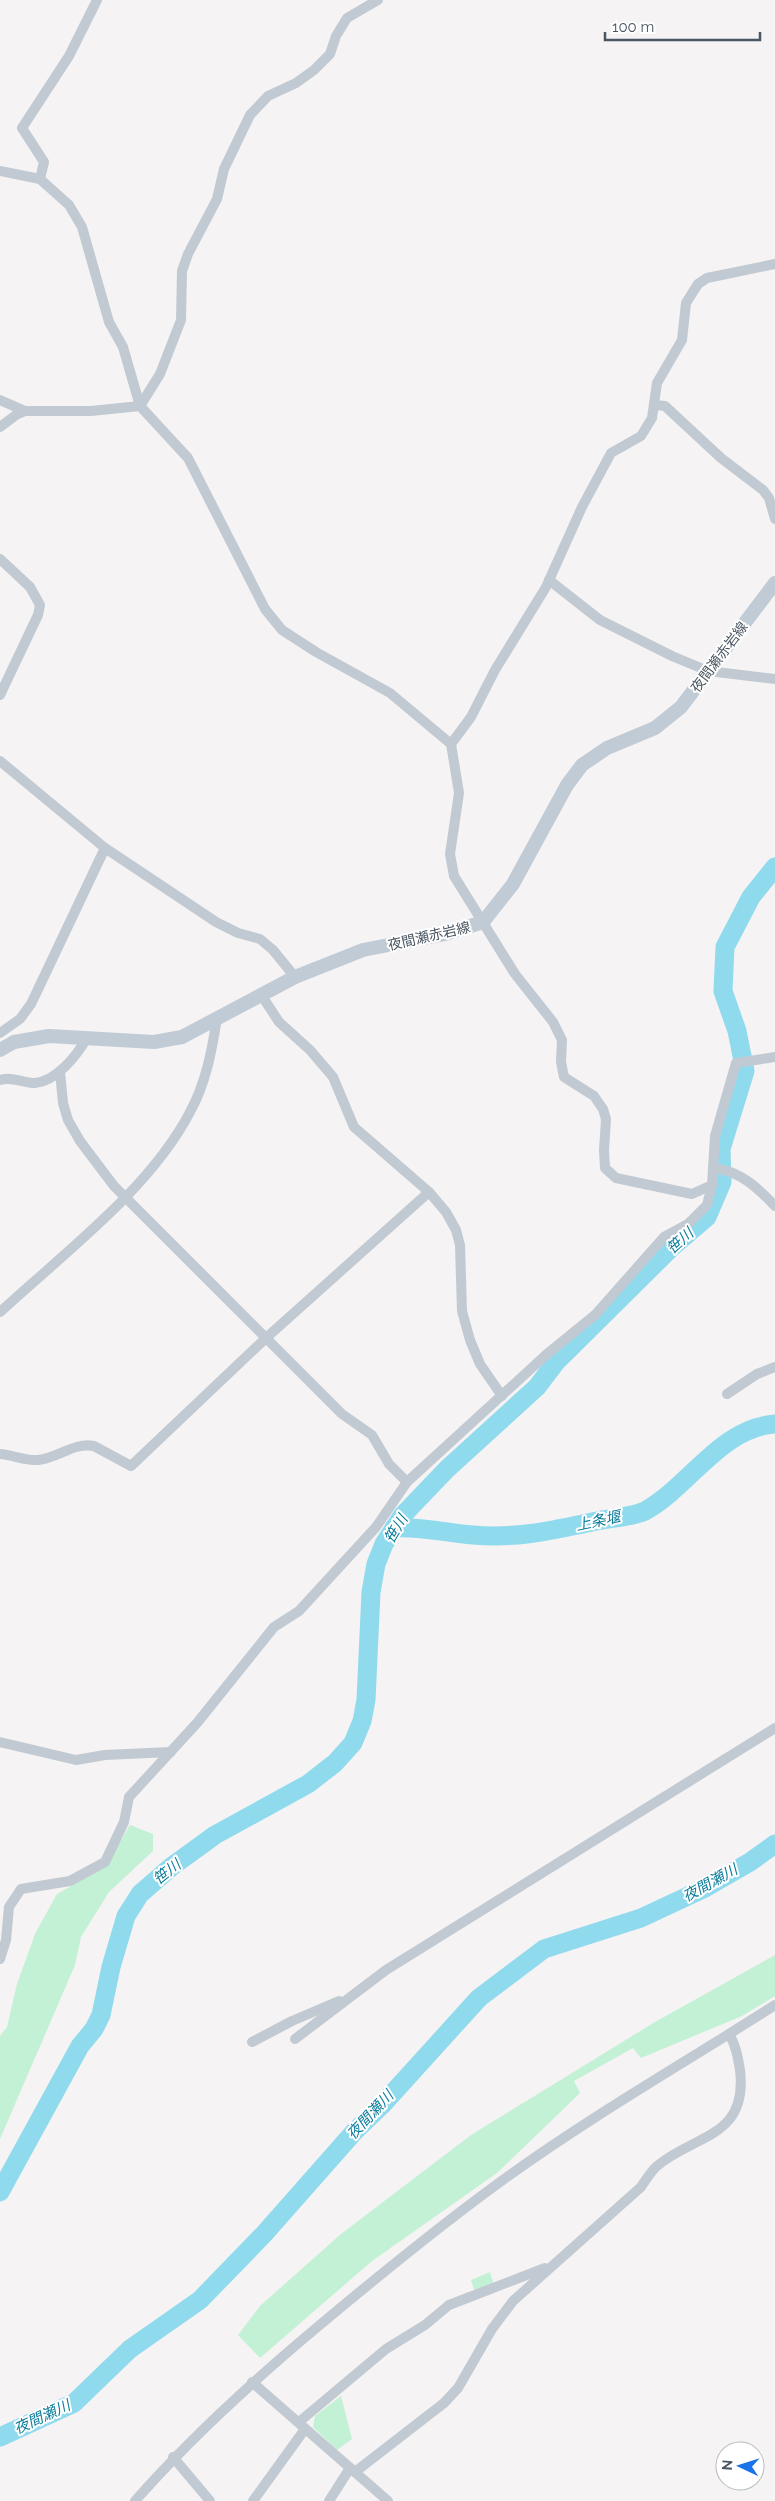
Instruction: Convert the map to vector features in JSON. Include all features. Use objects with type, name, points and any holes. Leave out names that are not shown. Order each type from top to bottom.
[{"type":"main road","name":"夜間瀬赤岩線","points":[[0,1050],[14,1042],[50,1036],[154,1042],[182,1037],[295,977],[363,950],[445,934],[483,922],[513,884],[567,786],[582,765],[607,748],[655,728],[681,707],[775,583]]},
{"type":"street","points":[[40,178],[44,162],[22,128],[68,56],[97,0]]},
{"type":"street","points":[[140,406],[160,374],[181,320],[182,272],[188,254],[217,200],[224,169],[250,115],[268,96],[314,70],[330,54],[336,36],[346,18],[378,0]]},
{"type":"street","points":[[0,171],[40,178],[69,205],[82,227],[109,322],[123,348],[140,406],[188,458],[265,609],[282,630],[316,652],[390,693],[451,744],[459,793],[450,854],[454,876],[515,974],[554,1022],[562,1040],[561,1062],[564,1077],[594,1096],[603,1109],[606,1119],[604,1150],[606,1168],[616,1178],[672,1192],[692,1194],[712,1185]]},
{"type":"street","points":[[451,744],[471,717],[495,670],[549,580],[582,507],[611,454],[640,436],[652,418],[657,383],[682,340],[686,303],[698,284],[707,278],[775,264]]},
{"type":"street","points":[[0,400],[26,411]]},
{"type":"street","points":[[655,405],[665,406],[721,458],[763,490],[769,498],[775,519]]},
{"type":"street","points":[[0,427],[16,415],[26,411],[91,411],[140,406]]},
{"type":"street","points":[[0,559],[30,587],[40,605],[38,615],[0,695]]},
{"type":"street","points":[[549,580],[600,620],[708,671],[775,679]]},
{"type":"street","points":[[0,761],[104,848],[216,922],[238,933],[260,939],[273,950],[295,977]]},
{"type":"street","points":[[0,1033],[20,1019],[31,1004],[104,848]]},
{"type":"street","points":[[262,996],[279,1022],[310,1050],[333,1077],[354,1127],[429,1192],[446,1212],[456,1230],[460,1246],[462,1311],[470,1340],[480,1364],[502,1396]]},
{"type":"street","points":[[0,1312],[126,1198],[168,1148],[191,1111],[209,1064],[217,1018]]},
{"type":"street","points":[[0,1080],[6,1078],[36,1083],[60,1072],[78,1054],[87,1038]]},
{"type":"street","points":[[0,1959],[9,1907],[21,1889],[70,1881],[105,1862],[124,1822],[129,1797],[172,1752],[274,1627],[299,1611],[376,1527],[407,1482],[547,1354],[595,1315],[664,1236],[688,1224],[707,1205],[714,1168],[715,1136],[742,1062],[775,1057]]},
{"type":"street","points":[[60,1072],[63,1103],[68,1120],[80,1141],[126,1198],[342,1414],[372,1435],[389,1464],[407,1482]]},
{"type":"street","points":[[714,1168],[727,1170],[755,1186],[775,1206]]},
{"type":"street","points":[[0,1454],[36,1460],[88,1445],[94,1446],[131,1466],[266,1338],[429,1192]]},
{"type":"street","points":[[727,1394],[757,1374],[775,1367]]},
{"type":"street","points":[[295,2039],[386,1970],[775,1728]]},
{"type":"street","points":[[0,1742],[76,1760],[105,1755],[172,1752]]},
{"type":"street","points":[[252,2042],[308,2013],[349,1997]]},
{"type":"street","points":[[135,2501],[173,2457],[252,2382],[389,2268],[507,2177],[775,2005]]},
{"type":"street","points":[[329,2501],[353,2470],[448,2398],[458,2388],[492,2329],[513,2300],[641,2187],[657,2166],[712,2135],[734,2114],[742,2085],[735,2049],[729,2034]]},
{"type":"street","points":[[253,2501],[302,2426],[386,2349],[425,2326],[449,2306],[550,2266]]},
{"type":"street","points":[[252,2382],[388,2501]]},
{"type":"street","points":[[173,2457],[210,2501]]},
{"type":"green space","points":[[130,1825],[153,1834],[153,1851],[109,1892],[81,1937],[75,1965],[0,2139],[0,2036],[7,2027],[17,1984],[35,1934],[57,1894],[105,1867]]},
{"type":"green space","points":[[775,1955],[775,1996],[742,2016],[641,2058],[633,2048],[574,2081],[580,2093],[497,2173],[372,2261],[260,2358],[238,2335],[260,2306],[341,2234],[471,2135],[655,2022]]},
{"type":"green space","points":[[490,2272],[494,2286],[475,2292],[471,2280]]},
{"type":"green space","points":[[341,2396],[352,2439],[337,2450],[313,2427],[315,2416]]},
{"type":"waterway","name":"笹川","points":[[0,2192],[80,2046],[94,2029],[101,2015],[111,1967],[126,1916],[140,1894],[171,1867],[215,1835],[308,1784],[335,1763],[353,1743],[362,1721],[366,1700],[371,1592],[376,1564],[384,1544],[402,1516],[447,1469],[537,1387],[556,1362],[672,1247],[707,1217],[722,1182],[721,1149],[745,1071],[737,1031],[723,991],[725,947],[751,897],[775,867]]},
{"type":"waterway","name":"上条堰","points":[[394,1528],[505,1536],[634,1515],[645,1511],[661,1500],[706,1460],[738,1436],[755,1428],[775,1424]]},
{"type":"waterway","name":"夜間瀬川","points":[[0,2437],[74,2403],[130,2349],[200,2300],[264,2234],[354,2132],[382,2105],[479,1998],[544,1949],[641,1918],[703,1889],[750,1862],[775,1844]]}]
